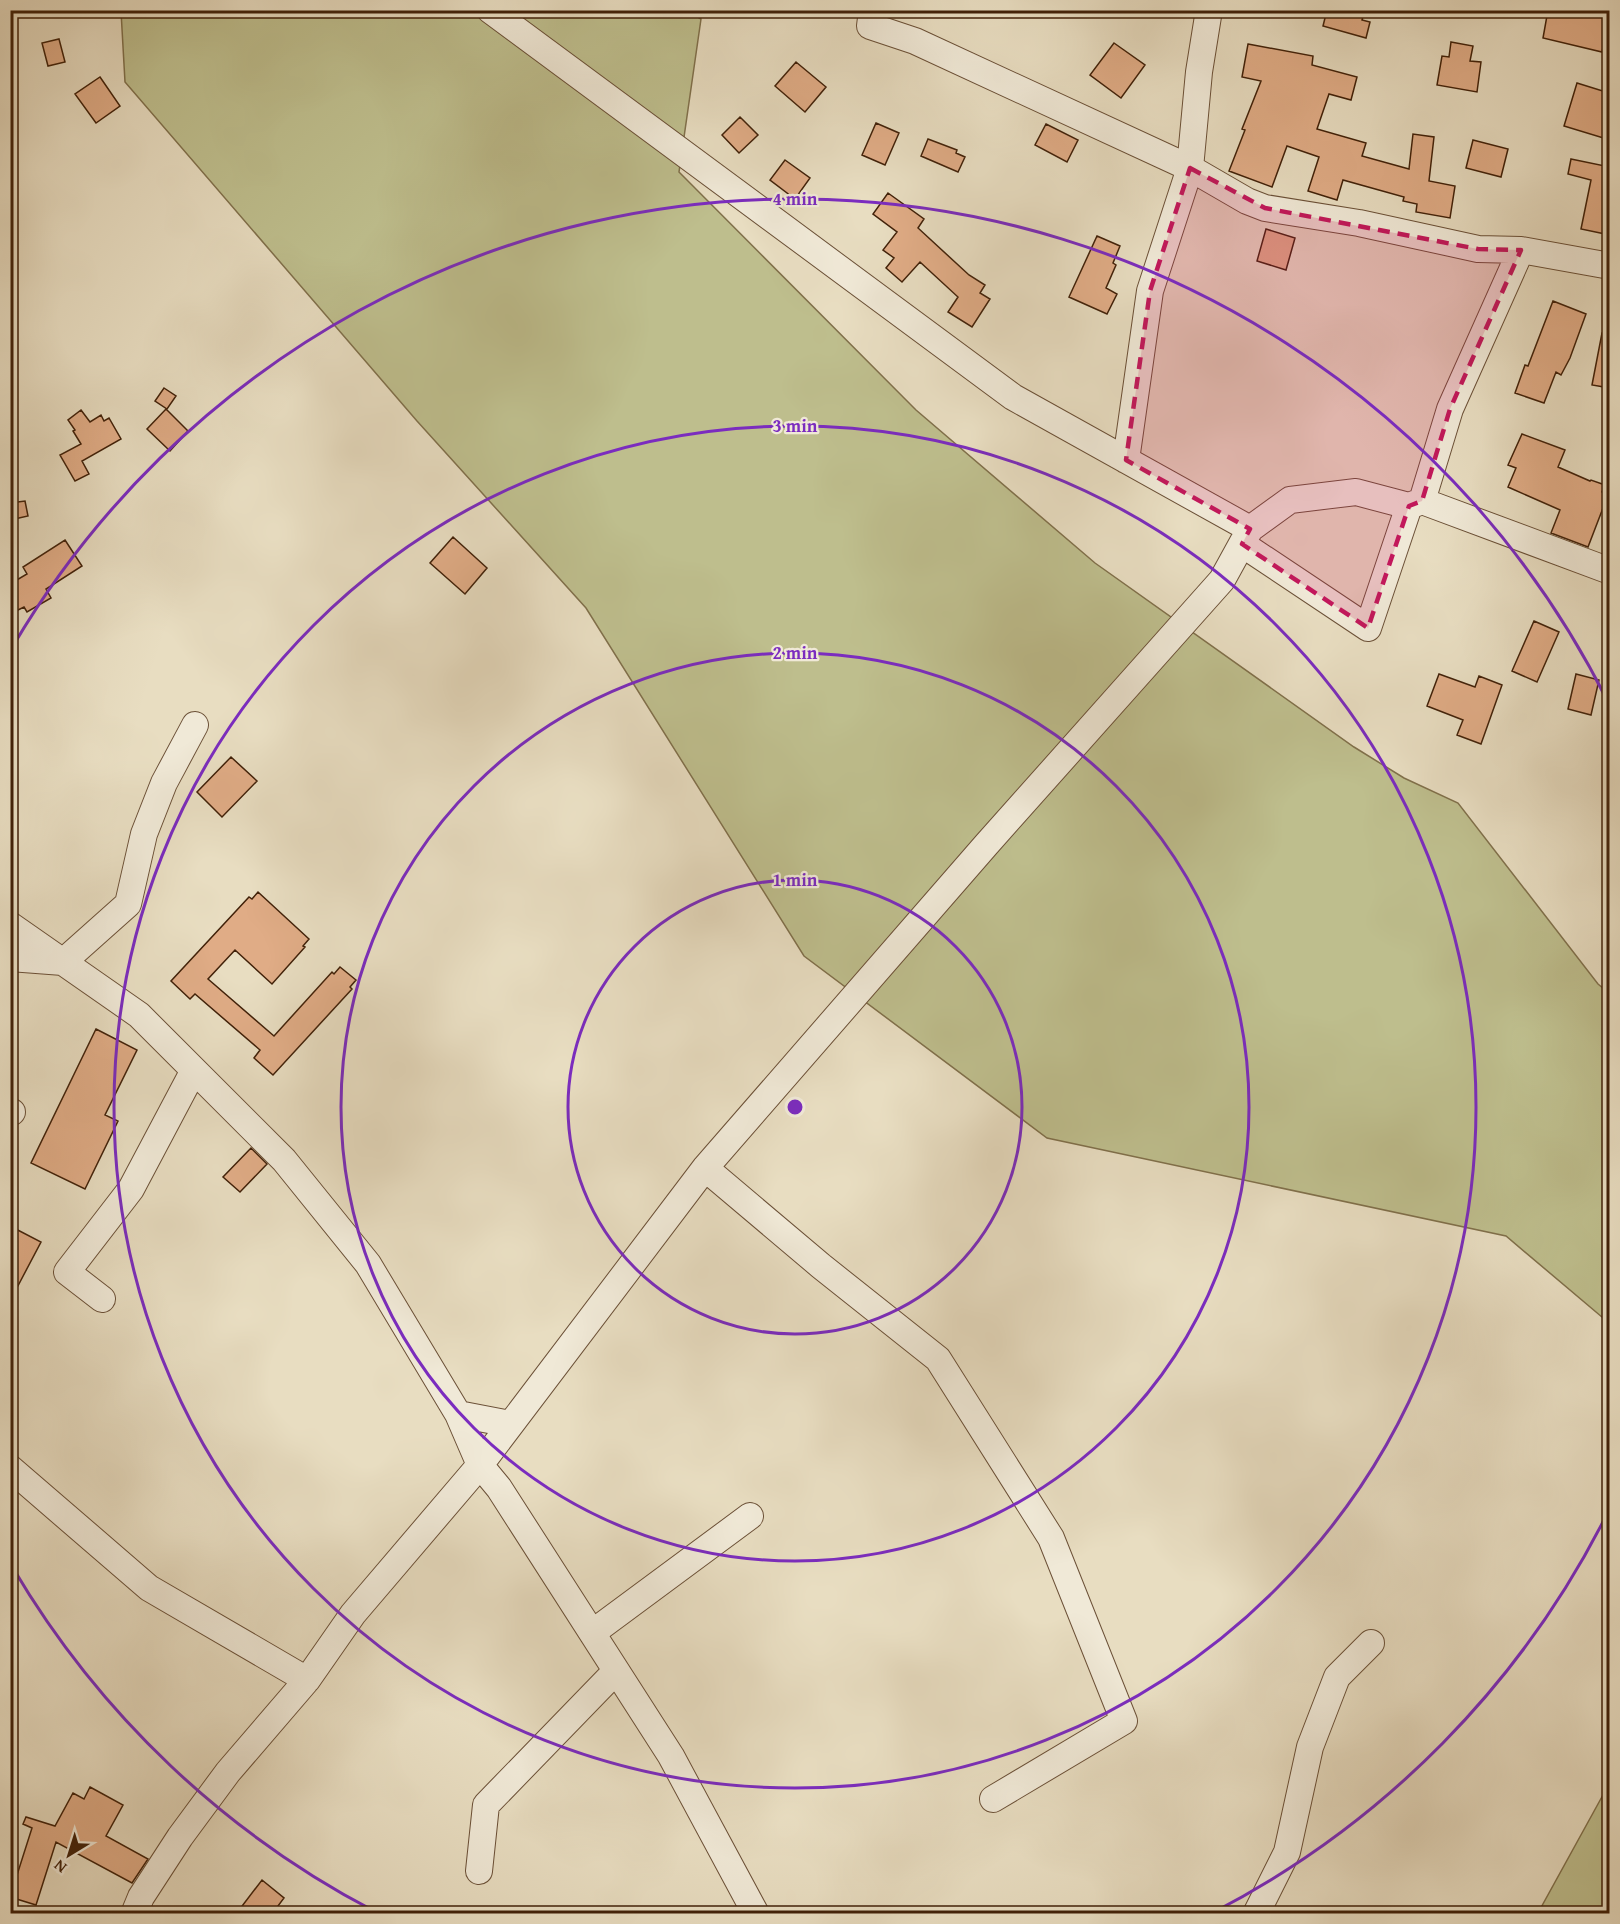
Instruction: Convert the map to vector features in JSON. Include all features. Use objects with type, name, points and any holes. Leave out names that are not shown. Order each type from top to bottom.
[{"type":"street","points":[[490,10],[1012,396],[1126,460],[1246,536],[1368,628],[1449,410],[1521,250]]},
{"type":"street","points":[[872,10],[870,26],[915,41],[1190,168],[1247,201],[1265,208],[1359,223],[1478,249],[1521,250],[1610,266]]},
{"type":"street","points":[[1126,460],[1150,291],[1190,168],[1199,72],[1209,10]]},
{"type":"street","points":[[142,1908],[180,1837],[228,1772],[307,1680],[353,1614],[480,1465],[705,1168],[986,845],[1222,580],[1246,536],[1290,500],[1356,492],[1416,503],[1610,571]]},
{"type":"street","points":[[10,958],[63,962],[128,904],[144,834],[164,783],[195,725]]},
{"type":"street","points":[[10,925],[139,1015],[284,1160],[368,1264],[458,1414],[480,1465],[499,1488],[671,1756],[756,1914]]},
{"type":"street","points":[[102,1299],[67,1272],[131,1189],[194,1070]]},
{"type":"street","points":[[705,1168],[821,1266],[938,1359],[1051,1538],[1124,1721],[993,1799]]},
{"type":"street","points":[[458,1414],[510,1424]]},
{"type":"street","points":[[10,1468],[149,1588],[307,1680]]},
{"type":"street","points":[[592,1633],[750,1516]]},
{"type":"street","points":[[1256,1914],[1287,1852],[1310,1747],[1337,1677],[1371,1643]]},
{"type":"street","points":[[479,1871],[486,1805],[616,1671]]},
{"type":"highlighted area","points":[[1190,168],[1265,208],[1478,249],[1521,250],[1450,409],[1422,501],[1409,506],[1368,628],[1242,544],[1250,529],[1126,460],[1150,291]]},
{"type":"green space","points":[[686,10],[701,19],[679,172],[916,410],[1095,563],[1354,747],[1404,778],[1458,803],[1598,984],[1609,993],[1609,1323],[1506,1236],[1047,1138],[804,956],[586,608],[417,421],[125,82],[121,11]]},
{"type":"green space","points":[[1609,1784],[1609,1913],[1538,1913]]},
{"type":"building","points":[[1327,10],[1365,10],[1362,20],[1370,22],[1366,38],[1323,26]]},
{"type":"building","points":[[1548,10],[1607,10],[1605,23],[1609,23],[1602,52],[1543,38]]},
{"type":"building","points":[[59,39],[65,62],[48,66],[42,43]]},
{"type":"building","points":[[1451,42],[1473,46],[1470,61],[1481,62],[1477,92],[1437,85],[1442,56],[1449,57]]},
{"type":"building","points":[[1114,43],[1145,65],[1121,98],[1090,75]]},
{"type":"building","points":[[1248,44],[1313,56],[1312,65],[1357,77],[1351,100],[1329,94],[1317,129],[1366,143],[1362,156],[1409,169],[1413,134],[1434,137],[1429,181],[1455,186],[1450,218],[1416,212],[1417,204],[1403,201],[1404,197],[1343,180],[1337,200],[1308,191],[1319,157],[1287,146],[1272,187],[1229,171],[1245,130],[1242,129],[1261,81],[1242,77]]},
{"type":"building","points":[[796,62],[826,87],[805,112],[775,86]]},
{"type":"building","points":[[100,77],[120,106],[96,123],[75,94]]},
{"type":"building","points":[[1577,83],[1606,92],[1603,104],[1610,105],[1610,140],[1564,126]]},
{"type":"building","points":[[740,117],[758,135],[739,153],[722,135]]},
{"type":"building","points":[[876,123],[899,133],[885,165],[862,155]]},
{"type":"building","points":[[1046,124],[1078,140],[1067,162],[1035,145]]},
{"type":"building","points":[[928,139],[957,150],[956,153],[965,157],[958,172],[921,156]]},
{"type":"building","points":[[1473,140],[1508,149],[1501,177],[1466,168]]},
{"type":"building","points":[[1571,159],[1610,167],[1610,235],[1581,229],[1591,180],[1568,174]]},
{"type":"building","points":[[785,160],[810,178],[795,199],[770,180]]},
{"type":"building","points":[[888,193],[924,219],[918,228],[969,275],[985,285],[980,293],[990,299],[972,327],[948,312],[958,297],[920,262],[902,282],[886,268],[894,258],[883,250],[897,232],[873,214]]},
{"type":"building","points":[[1266,229],[1295,238],[1286,270],[1257,261]]},
{"type":"building","points":[[1097,236],[1120,246],[1113,263],[1116,265],[1106,288],[1117,294],[1107,314],[1069,297]]},
{"type":"building","points":[[1553,301],[1586,314],[1570,358],[1561,375],[1556,372],[1544,403],[1515,393]]},
{"type":"building","points":[[1602,333],[1610,333],[1610,388],[1592,385]]},
{"type":"building","points":[[164,388],[176,396],[167,409],[155,401]]},
{"type":"building","points":[[166,409],[188,431],[170,451],[147,429]]},
{"type":"building","points":[[81,410],[90,422],[101,415],[104,421],[109,418],[121,439],[82,461],[89,474],[75,481],[60,455],[81,444],[68,420]]},
{"type":"building","points":[[1522,434],[1565,450],[1558,467],[1605,485],[1602,492],[1608,495],[1588,547],[1551,533],[1560,510],[1508,487],[1516,468],[1508,465]]},
{"type":"building","points":[[25,501],[28,516],[10,520],[10,503]]},
{"type":"building","points":[[453,537],[487,568],[465,594],[430,563]]},
{"type":"building","points":[[65,540],[82,566],[46,589],[51,598],[27,612],[24,607],[10,614],[10,584],[27,574],[23,567]]},
{"type":"building","points":[[1534,621],[1559,632],[1537,682],[1512,671]]},
{"type":"building","points":[[1439,674],[1475,687],[1479,676],[1502,685],[1481,744],[1457,735],[1463,720],[1427,706]]},
{"type":"building","points":[[1576,674],[1599,680],[1591,715],[1568,709]]},
{"type":"building","points":[[231,757],[257,781],[222,817],[197,792]]},
{"type":"building","points":[[258,892],[309,939],[303,946],[305,947],[272,984],[235,950],[208,979],[274,1036],[332,972],[334,974],[340,967],[356,980],[350,987],[352,989],[273,1075],[254,1058],[260,1050],[195,994],[190,999],[171,981],[249,897],[252,899]]},
{"type":"building","points":[[96,1029],[137,1050],[105,1115],[118,1121],[85,1189],[31,1163]]},
{"type":"building","points":[[251,1148],[267,1164],[240,1192],[223,1177]]},
{"type":"building","points":[[10,1226],[41,1242],[10,1301]]},
{"type":"building","points":[[90,1787],[123,1805],[106,1836],[148,1859],[132,1883],[56,1842],[36,1905],[10,1897],[32,1828],[23,1824],[26,1817],[55,1826],[73,1793],[84,1799]]},
{"type":"building","points":[[262,1880],[284,1898],[272,1914],[236,1914]]}]
